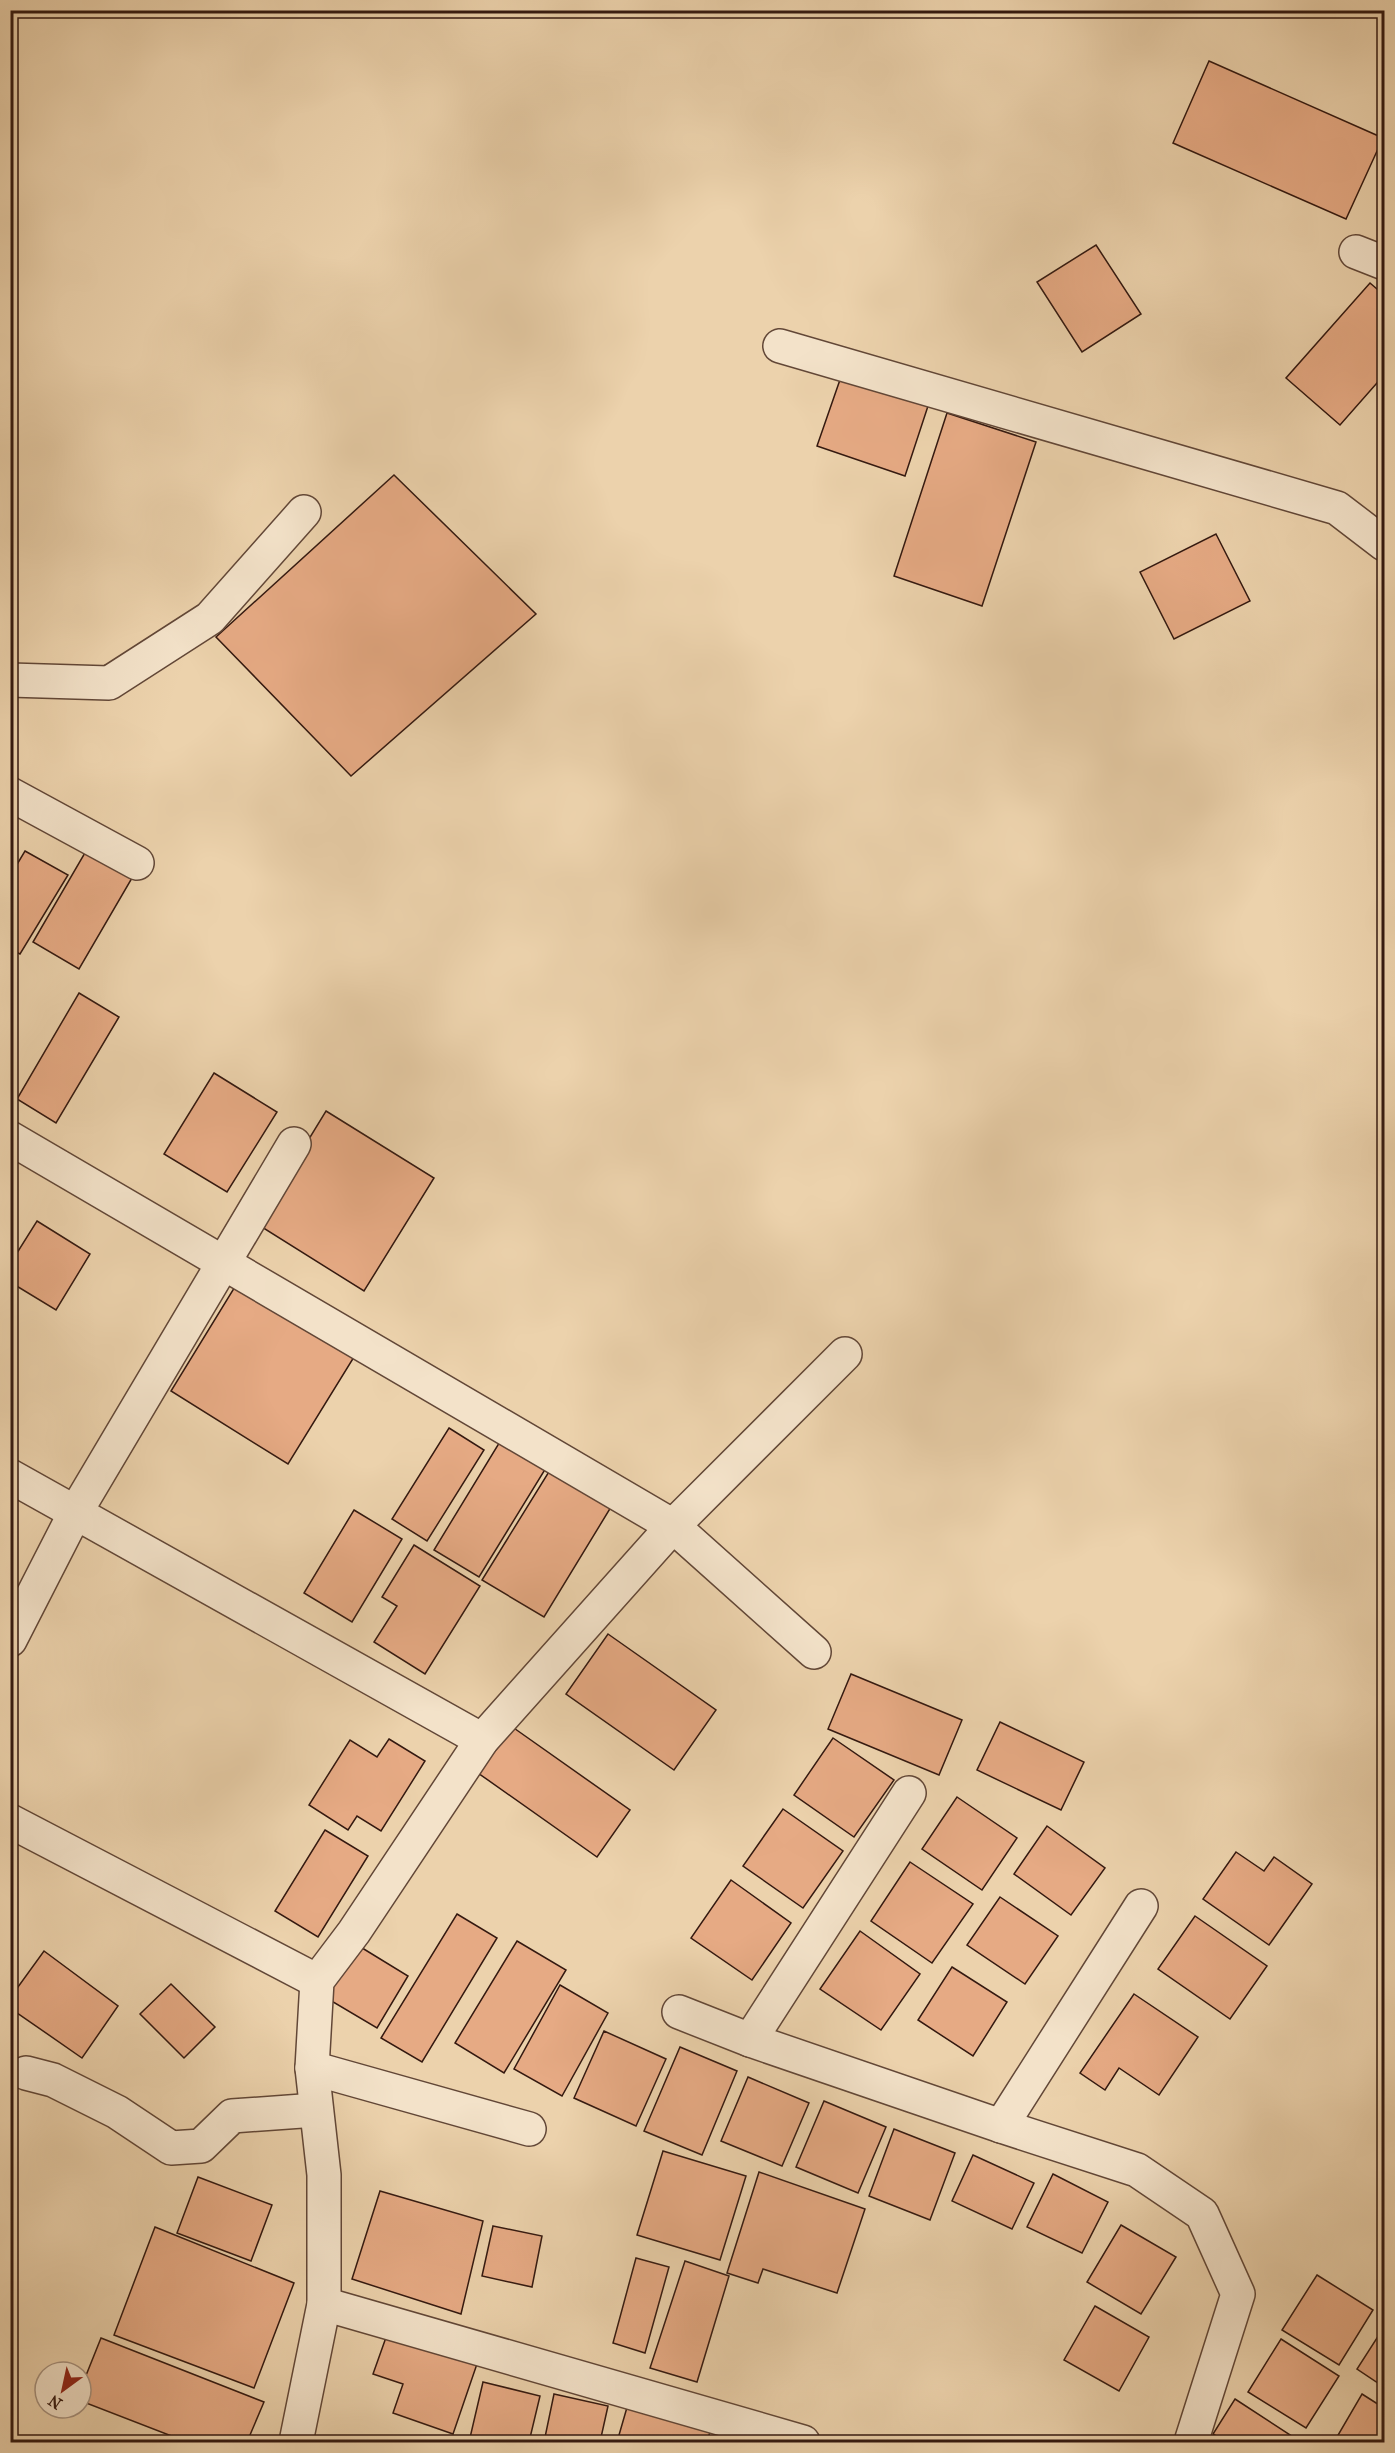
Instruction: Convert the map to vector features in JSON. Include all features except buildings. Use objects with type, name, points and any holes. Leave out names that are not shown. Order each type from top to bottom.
[{"type":"street","points":[[780,346],[1337,508],[1384,544]]},
{"type":"street","points":[[10,680],[109,683],[210,618],[304,512]]},
{"type":"street","points":[[10,794],[137,863]]},
{"type":"street","points":[[10,1138],[673,1526],[814,1652]]},
{"type":"street","points":[[10,1640],[75,1513],[294,1144]]},
{"type":"street","points":[[296,2442],[324,2304],[324,2175],[312,2068],[317,1981],[354,1932],[482,1740],[673,1526],[845,1354]]},
{"type":"street","points":[[10,1476],[482,1740]]},
{"type":"street","points":[[750,2040],[909,1793]]},
{"type":"street","points":[[10,1821],[317,1981]]},
{"type":"street","points":[[1001,2126],[1141,1906]]},
{"type":"street","points":[[680,2012],[750,2040],[1137,2170],[1202,2214],[1238,2294],[1191,2442]]},
{"type":"street","points":[[312,2068],[529,2129]]},
{"type":"street","points":[[26,2073],[53,2080],[117,2112],[171,2148],[201,2146],[232,2116],[316,2109]]},
{"type":"street","points":[[324,2304],[803,2442]]}]
